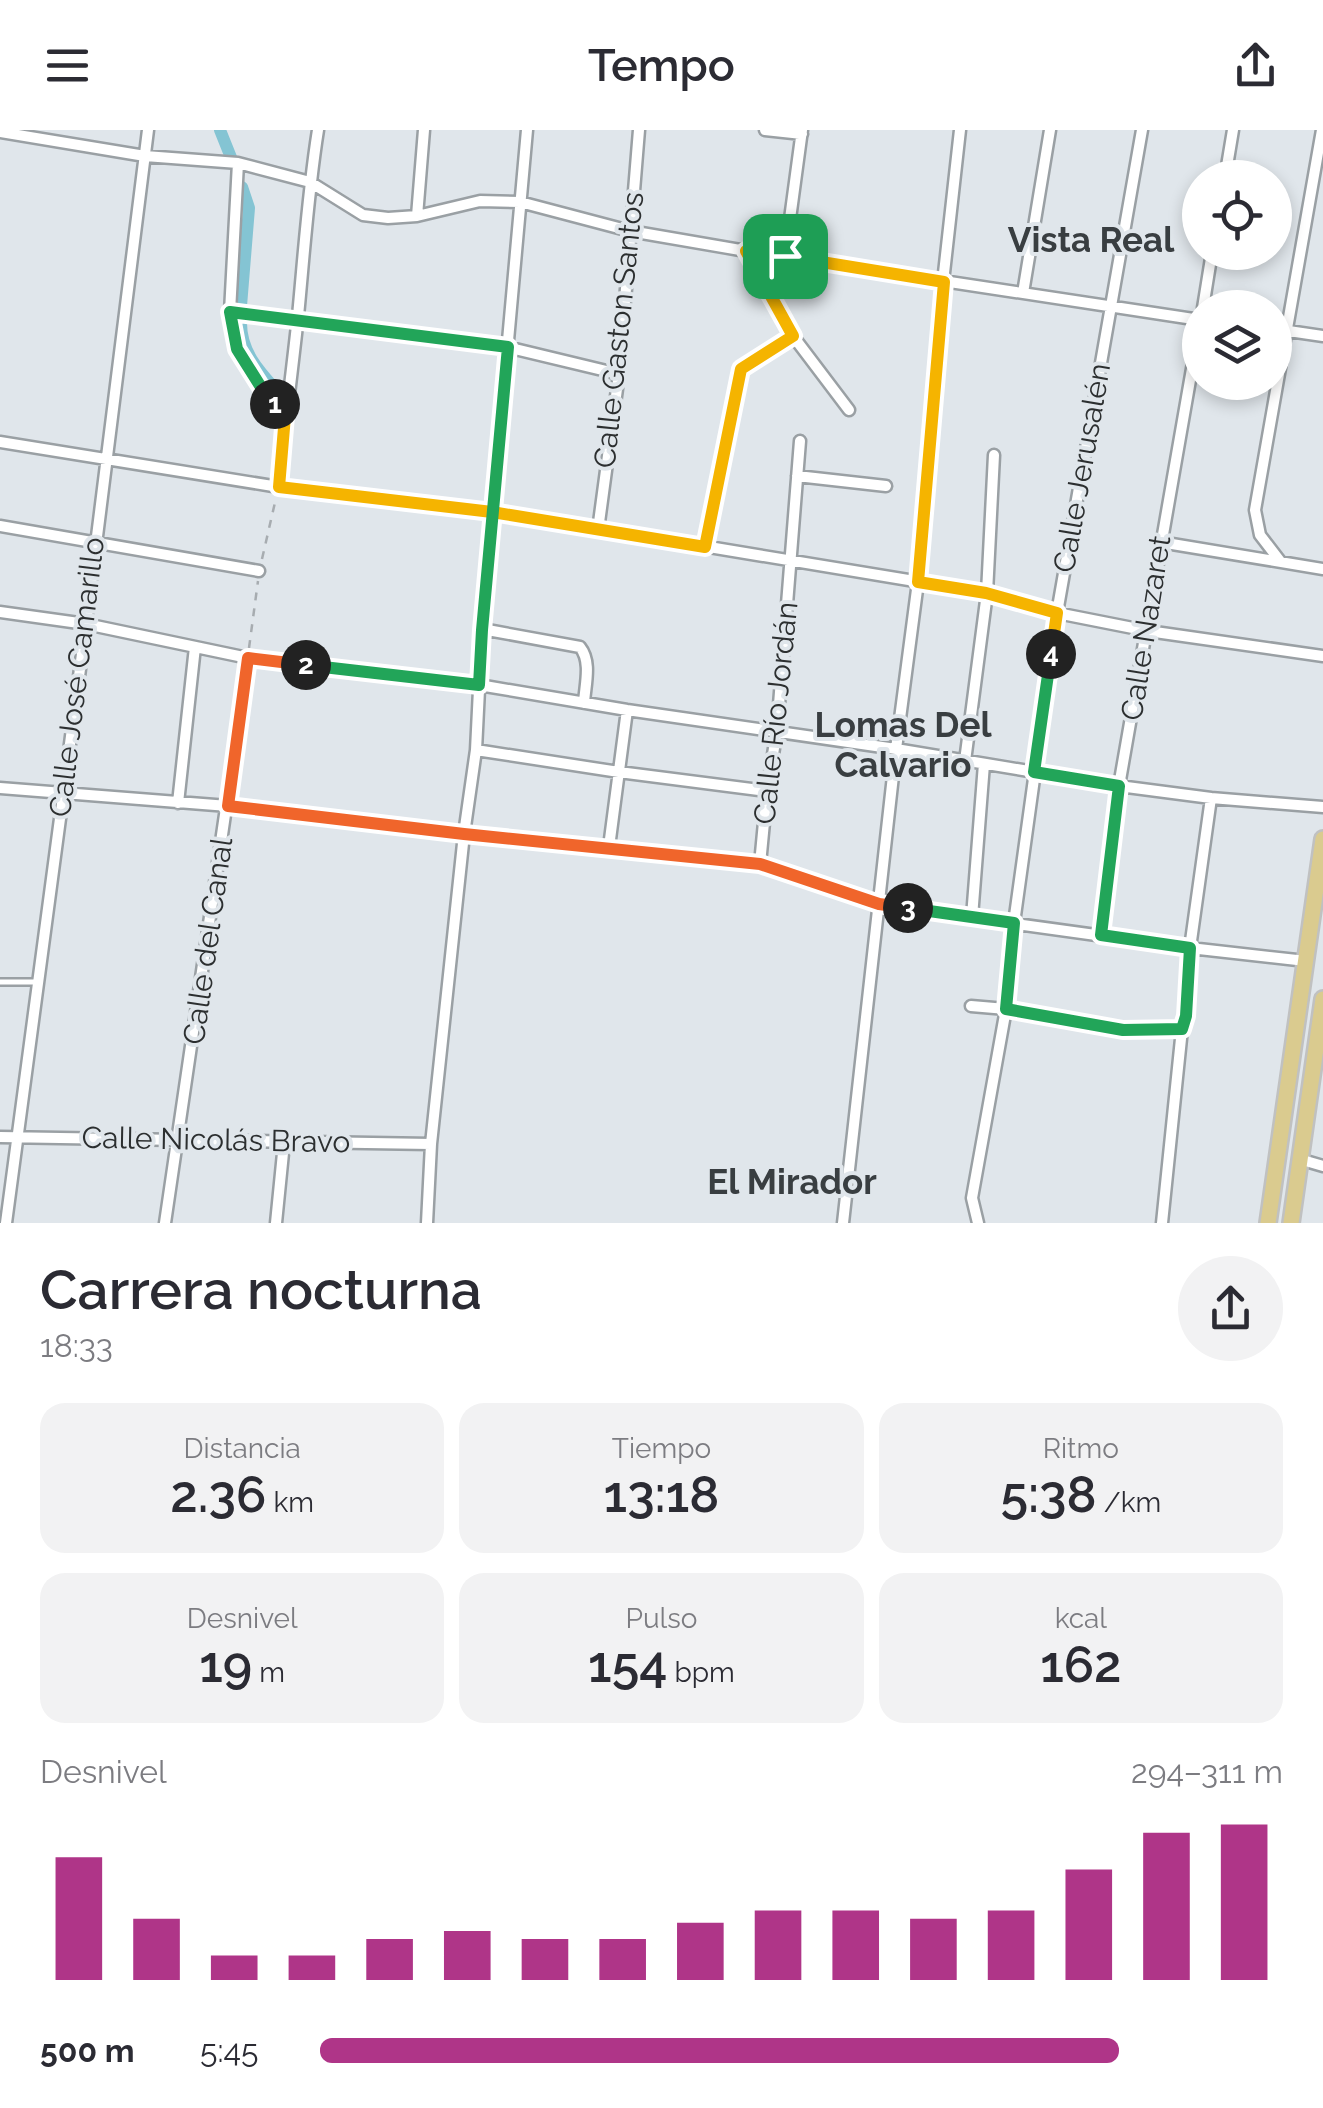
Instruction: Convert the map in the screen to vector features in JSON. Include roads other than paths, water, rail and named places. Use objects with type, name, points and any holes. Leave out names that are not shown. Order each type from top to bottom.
[{"type":"main road","points":[[1268,1223],[1323,839]]},
{"type":"main road","points":[[1290,1223],[1323,999]]},
{"type":"street","name":"Calle José Camarillo","points":[[6,1223],[148,130]]},
{"type":"street","points":[[279,487],[318,130]]},
{"type":"street","points":[[417,216],[424,130]]},
{"type":"street","points":[[427,1223],[431,1144],[476,750],[482,630],[527,130]]},
{"type":"street","name":"Calle Gaston Santos","points":[[598,530],[619,374],[638,130]]},
{"type":"street","points":[[765,130],[802,132],[785,256]]},
{"type":"street","points":[[843,1223],[918,582],[960,130]]},
{"type":"street","points":[[1024,293],[1050,130]]},
{"type":"street","name":"Calle Jerusalén","points":[[978,1223],[972,1198],[1006,1009],[1014,923],[1057,613],[1142,130]]},
{"type":"street","points":[[1228,160],[1233,130]]},
{"type":"street","points":[[1289,290],[1322,130]]},
{"type":"street","points":[[0,132],[144,156],[238,163],[310,182],[363,216],[417,216],[480,201],[520,202],[630,231],[1182,318]]},
{"type":"street","points":[[238,163],[230,312],[237,349],[264,392],[285,416]]},
{"type":"street","points":[[746,251],[793,336],[850,410]]},
{"type":"street","points":[[230,312],[508,347],[619,374]]},
{"type":"street","points":[[1292,332],[1323,336]]},
{"type":"street","points":[[705,547],[741,369],[793,336]]},
{"type":"street","name":"Calle Nazaret","points":[[1101,935],[1119,786],[1186,400]]},
{"type":"street","points":[[1271,400],[1256,510],[1260,535],[1280,561]]},
{"type":"street","name":"Calle Río Jordán","points":[[760,864],[777,730],[800,441]]},
{"type":"street","points":[[0,442],[279,487],[492,512],[986,593],[1057,613],[1148,631],[1323,656]]},
{"type":"street","points":[[965,761],[986,593],[994,455]]},
{"type":"street","points":[[797,476],[886,486]]},
{"type":"street","points":[[0,526],[259,572]]},
{"type":"street","points":[[1160,542],[1323,568]]},
{"type":"street","points":[[0,612],[86,624],[248,658],[479,685],[1119,786],[1323,808]]},
{"type":"street","points":[[482,630],[580,647],[587,660],[584,702]]},
{"type":"street","points":[[178,802],[194,647]]},
{"type":"street","name":"Calle del Canal","points":[[166,1223],[248,658]]},
{"type":"street","points":[[609,847],[627,710]]},
{"type":"street","points":[[476,750],[767,791]]},
{"type":"street","points":[[972,917],[984,764]]},
{"type":"street","points":[[0,788],[228,806],[760,864],[879,904],[1306,961]]},
{"type":"street","points":[[1162,1223],[1190,948],[1211,798]]},
{"type":"street","points":[[971,1006],[1123,1030],[1182,1029]]},
{"type":"street","name":"Calle Nicolás Bravo","points":[[0,1137],[431,1144]]},
{"type":"street","points":[[276,1223],[284,1142]]},
{"type":"street","points":[[1299,1159],[1323,1166]]},
{"type":"lane","points":[[0,982],[37,982]]},
{"type":"waterway","points":[[220,130],[234,165]]},
{"type":"waterway","points":[[241,306],[249,208],[242,187]]},
{"type":"waterway","points":[[241,323],[248,352],[277,391]]},
{"type":"district","name":"Vista Real","points":[[1091,240]]},
{"type":"district","name":"Lomas Del Calvario","points":[[903,745]]},
{"type":"district","name":"El Mirador","points":[[792,1182]]}]
